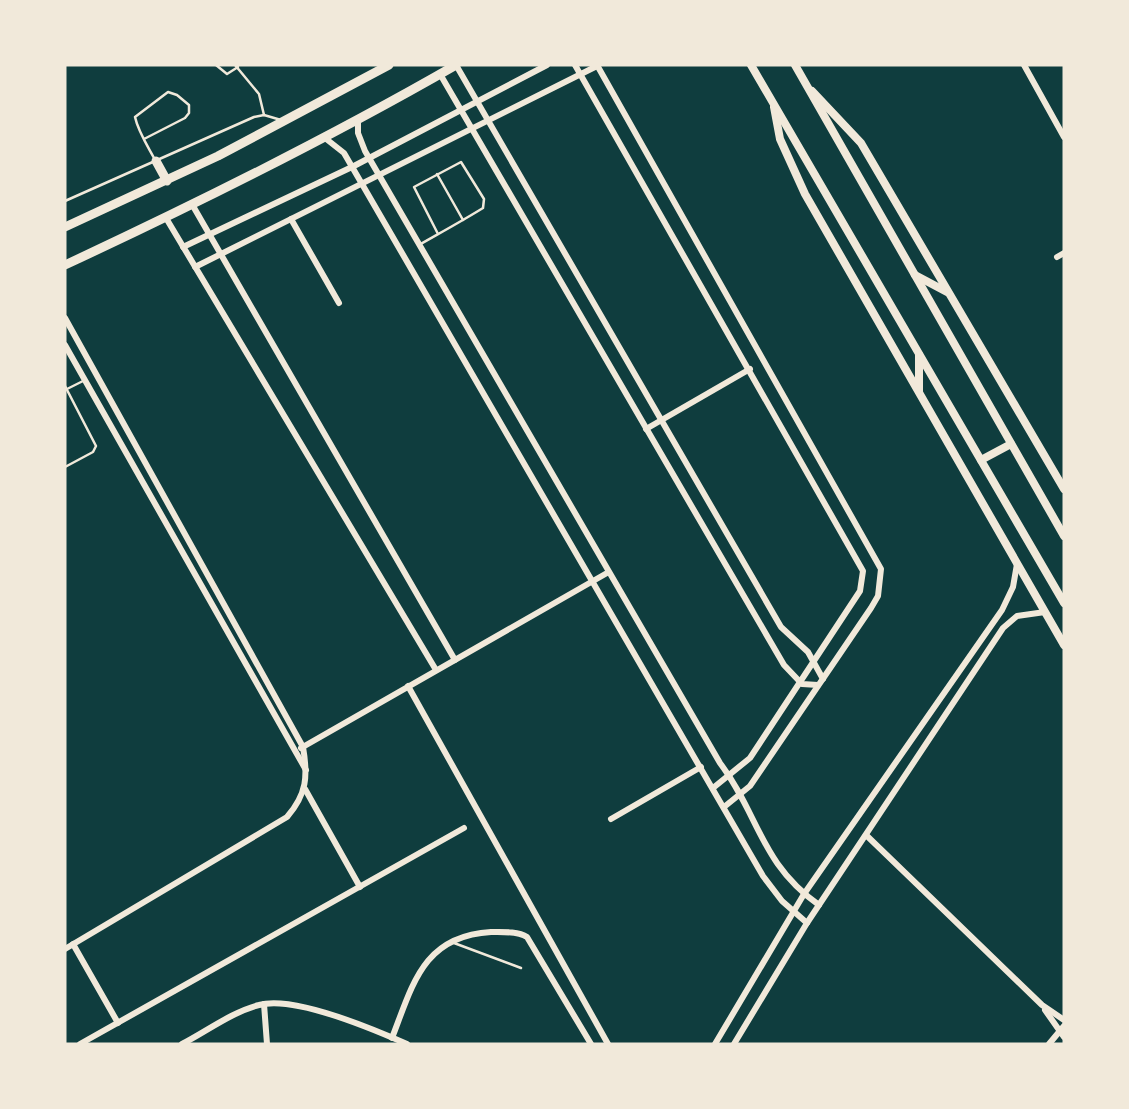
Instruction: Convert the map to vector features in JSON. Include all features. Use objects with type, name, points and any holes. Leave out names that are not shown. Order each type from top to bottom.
[{"type":"main road","points":[[65,227],[167,181],[389,65]]},
{"type":"main road","points":[[65,265],[193,206],[358,121],[456,65]]},
{"type":"main road","points":[[156,161],[167,181]]},
{"type":"street","points":[[456,65],[781,627],[814,659],[823,679]]},
{"type":"street","points":[[183,247],[352,167],[547,65]]},
{"type":"street","points":[[575,65],[863,571],[860,590],[750,758],[713,788]]},
{"type":"street","points":[[195,267],[597,65],[881,569],[878,596],[740,797],[724,807]]},
{"type":"street","points":[[751,65],[1064,603]]},
{"type":"street","points":[[795,65],[1064,536]]},
{"type":"street","points":[[1024,65],[1064,137]]},
{"type":"street","points":[[440,74],[784,665],[798,681],[807,686],[818,685]]},
{"type":"street","points":[[804,83],[861,143],[1062,480],[1064,489]]},
{"type":"street","points":[[772,97],[780,139],[796,177],[1064,645]]},
{"type":"street","points":[[358,121],[358,133],[369,158],[607,573],[730,775],[770,856],[804,894],[819,905]]},
{"type":"street","points":[[325,138],[335,144],[352,167],[764,876],[793,911],[807,923]]},
{"type":"street","points":[[193,206],[455,660]]},
{"type":"street","points":[[166,218],[436,670]]},
{"type":"street","points":[[291,219],[339,303]]},
{"type":"street","points":[[1057,257],[1064,253]]},
{"type":"street","points":[[914,274],[950,293]]},
{"type":"street","points":[[65,318],[303,747],[307,772],[305,789],[298,804],[273,827],[65,949]]},
{"type":"street","points":[[65,345],[307,772]]},
{"type":"street","points":[[919,352],[919,392]]},
{"type":"street","points":[[646,429],[750,369]]},
{"type":"street","points":[[982,460],[1011,444]]},
{"type":"street","points":[[859,562],[876,556]]},
{"type":"street","points":[[715,1044],[804,894],[1002,610],[1013,587],[1017,562]]},
{"type":"street","points":[[294,752],[607,573]]},
{"type":"street","points":[[734,1044],[807,923],[1003,628],[1026,612],[1045,611]]},
{"type":"street","points":[[408,686],[608,1044]]},
{"type":"street","points":[[611,819],[701,767]]},
{"type":"street","points":[[305,789],[360,887]]},
{"type":"street","points":[[80,1044],[464,828]]},
{"type":"street","points":[[866,835],[1042,1005],[1064,1020]]},
{"type":"street","points":[[392,1038],[418,973],[432,955],[451,942],[480,933],[523,934],[591,1044]]},
{"type":"street","points":[[73,944],[118,1023]]},
{"type":"street","points":[[554,981],[568,974]]},
{"type":"street","points":[[564,1000],[578,992]]},
{"type":"street","points":[[264,1004],[267,1044]]},
{"type":"street","points":[[182,1044],[236,1014],[264,1004],[296,1004],[407,1044]]},
{"type":"street","points":[[1042,1005],[1061,1035]]},
{"type":"street","points":[[1049,1044],[1061,1035],[1064,1026]]},
{"type":"lane","points":[[216,65],[227,74],[237,66],[259,94],[264,115]]},
{"type":"lane","points":[[144,139],[185,118],[189,105],[177,95],[163,94],[135,117],[144,139],[156,161]]},
{"type":"lane","points":[[65,201],[264,115],[284,122]]},
{"type":"lane","points":[[419,245],[483,208],[484,199],[461,162],[414,187],[438,234]]},
{"type":"lane","points":[[436,173],[463,220]]},
{"type":"lane","points":[[65,467],[93,452],[96,446],[66,388],[85,380]]},
{"type":"lane","points":[[451,942],[521,968]]}]
